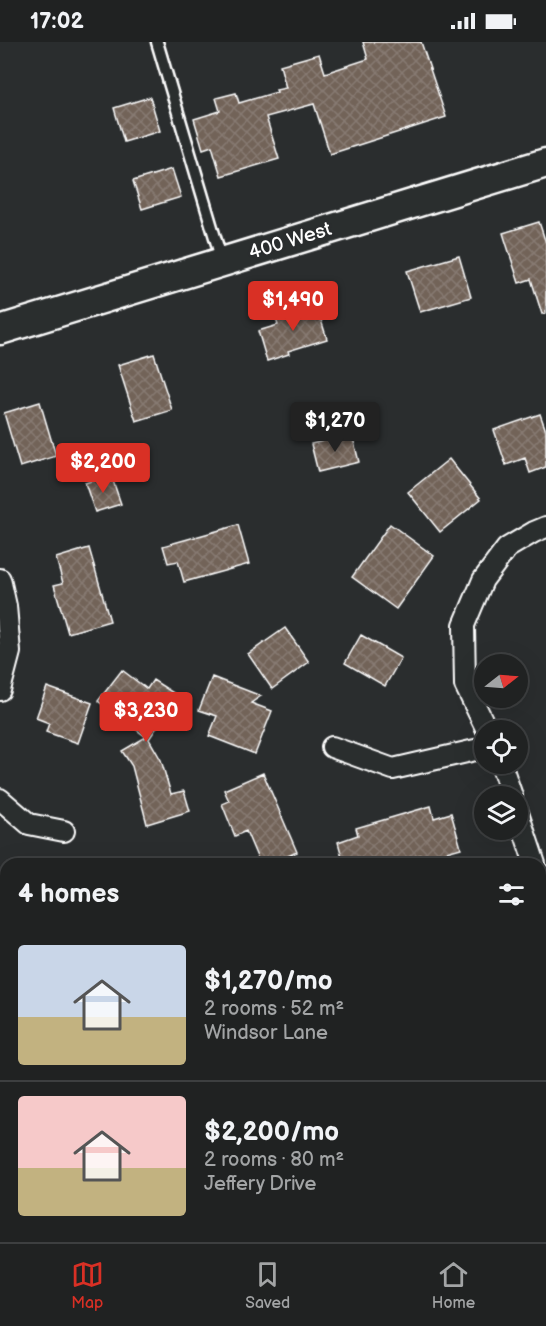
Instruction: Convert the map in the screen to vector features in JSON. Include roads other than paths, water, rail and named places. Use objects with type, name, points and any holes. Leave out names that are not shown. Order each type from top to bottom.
[{"type":"main road","name":"400 West","points":[[0,330],[546,163]]},
{"type":"street","points":[[482,720],[465,685],[464,626],[483,580],[507,548],[546,527]]},
{"type":"street","points":[[0,579],[6,606],[10,652],[0,690]]},
{"type":"street","points":[[332,747],[393,769],[474,750]]},
{"type":"street","points":[[0,799],[29,824],[64,831]]},
{"type":"street","points":[[527,840],[533,858]]},
{"type":"lane","points":[[157,42],[222,261]]}]
